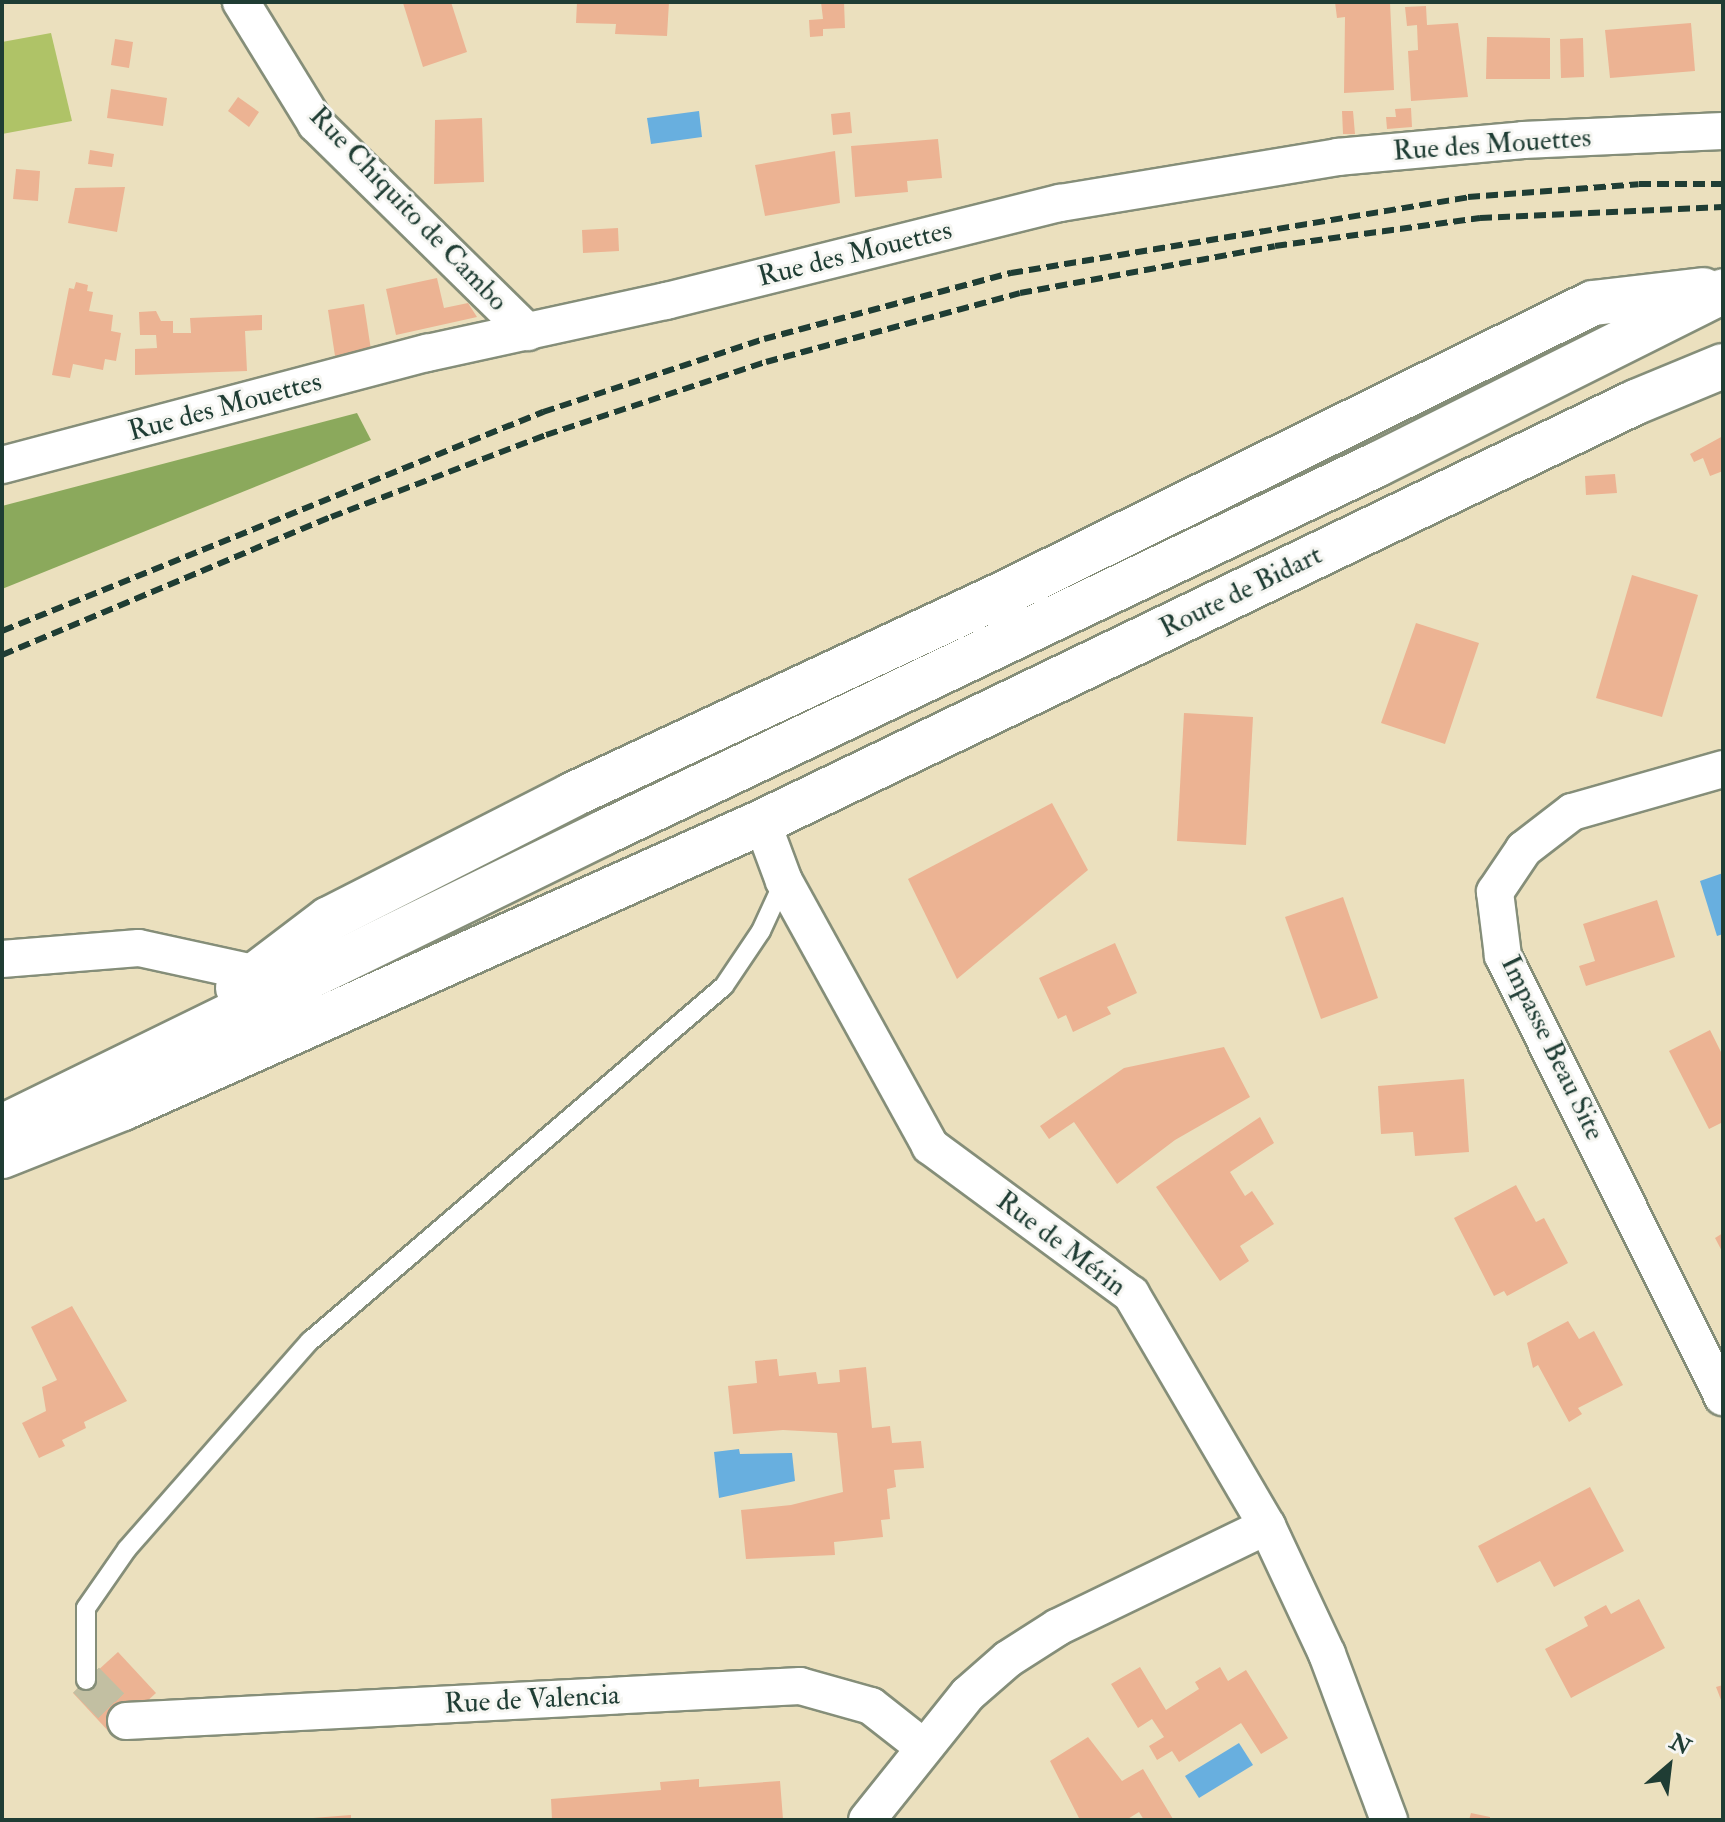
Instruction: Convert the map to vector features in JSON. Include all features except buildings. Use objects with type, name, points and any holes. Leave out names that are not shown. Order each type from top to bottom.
[{"type":"main road","points":[[2,1127],[853,714],[1378,464],[1723,290]]},
{"type":"main road","points":[[138,1059],[329,919],[572,795],[1013,589],[1593,303],[1723,290]]},
{"type":"main road","name":"Route de Bidart","points":[[2,1156],[123,1108],[762,822],[1636,402],[1723,366]]},
{"type":"street","name":"Rue Chiquito de Cambo","points":[[241,2],[316,124],[528,332]]},
{"type":"street","name":"Rue des Mouettes","points":[[2,465],[528,332],[1060,203],[1337,157],[1523,140],[1723,131]]},
{"type":"street","name":"Impasse Beau Site","points":[[1723,769],[1572,812],[1524,849],[1495,892],[1503,956],[1723,1397]]},
{"type":"street","name":"Rue de Mérin","points":[[762,822],[784,881],[930,1146],[1131,1294],[1267,1526],[1327,1654],[1389,1820]]},
{"type":"street","points":[[2,959],[139,948],[258,974]]},
{"type":"street","points":[[867,1820],[922,1746],[968,1694],[1058,1627],[1267,1526]]},
{"type":"street","name":"Rue de Valencia","points":[[126,1721],[800,1686],[871,1706],[922,1746]]},
{"type":"lane","points":[[86,1680],[86,1608],[127,1549],[310,1341],[724,986],[761,931],[784,881]]},
{"type":"green space","points":[[51,33],[72,121],[2,134],[2,42]]},
{"type":"green space","points":[[357,413],[371,440],[2,589],[2,506]]},
{"type":"water","points":[[699,111],[702,137],[651,144],[647,118]]},
{"type":"water","points":[[1723,873],[1723,934],[1717,936],[1700,881]]},
{"type":"water","points":[[739,1449],[740,1454],[792,1453],[795,1481],[719,1498],[714,1452]]},
{"type":"water","points":[[1239,1743],[1253,1765],[1199,1798],[1185,1776]]},
{"type":"tunnel","points":[[86,1680],[126,1721]]},
{"type":"railway","points":[[2,631],[543,412],[764,339],[1011,273],[1468,197],[1639,184],[1723,184]]},
{"type":"railway","points":[[2,655],[331,517],[546,435],[766,362],[1020,293],[1275,246],[1480,218],[1723,207]]}]
